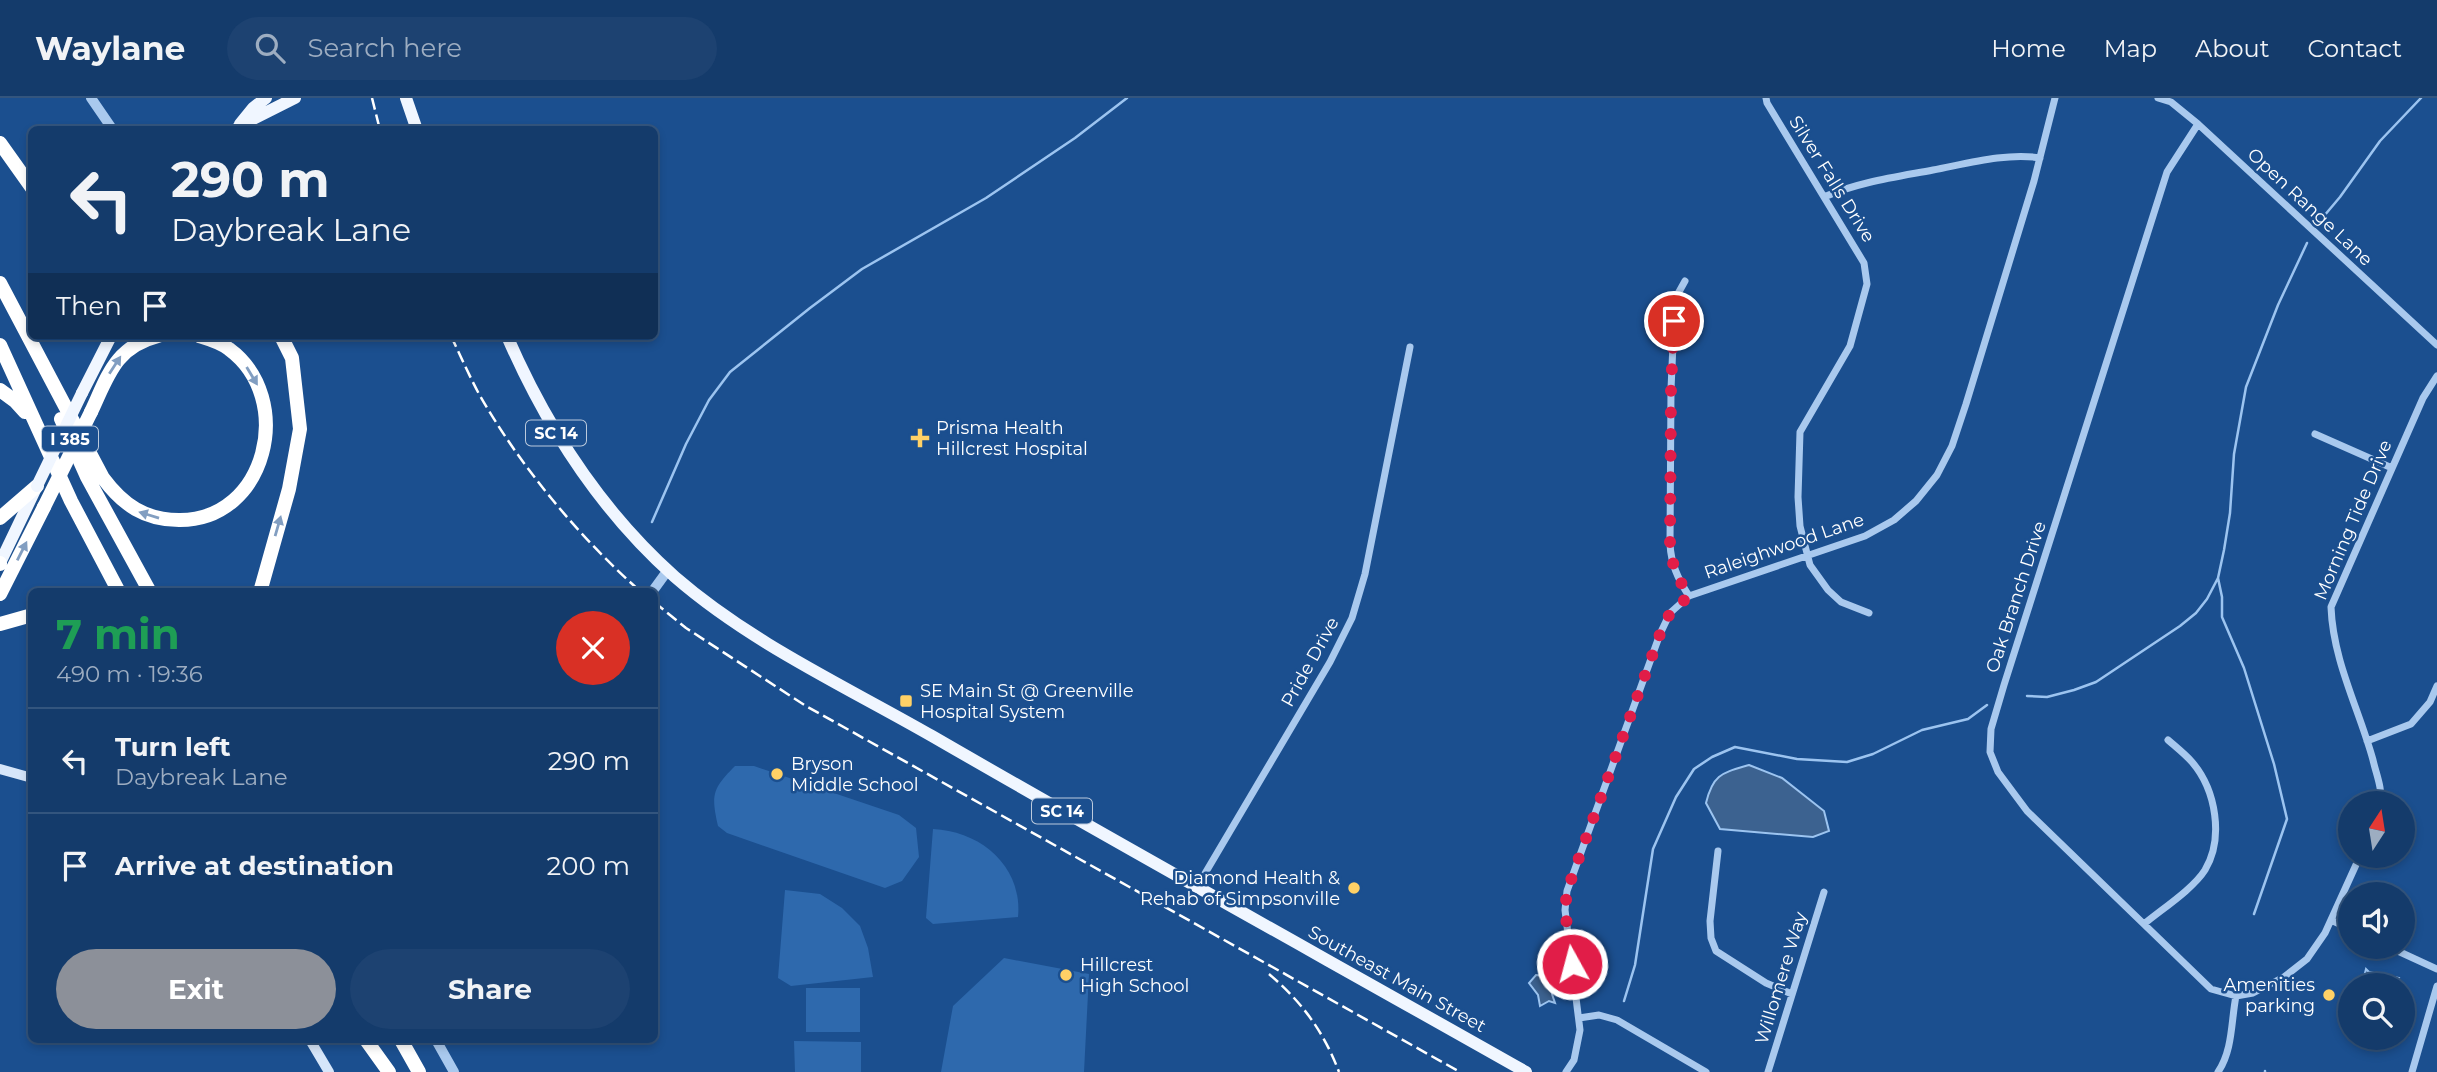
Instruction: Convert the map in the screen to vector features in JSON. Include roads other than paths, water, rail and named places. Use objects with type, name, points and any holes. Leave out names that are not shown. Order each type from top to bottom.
[{"type":"highway","points":[[0,143],[28,182]]},
{"type":"highway","points":[[0,282],[28,335]]},
{"type":"highway","name":"I 385","points":[[0,282],[87,477],[148,588]]},
{"type":"highway","points":[[30,340],[103,478],[117,497],[143,514],[167,520],[192,520],[210,515],[230,503],[244,490],[257,469],[265,448],[266,419],[263,398],[257,383],[229,348],[209,340]]},
{"type":"highway","points":[[0,594],[116,359],[137,343],[146,340]]},
{"type":"highway","points":[[261,588],[289,489],[300,429],[292,358],[284,340]]},
{"type":"highway","name":"I 385","points":[[0,345],[71,501],[117,588]]},
{"type":"highway","points":[[0,390],[15,401],[38,429]]},
{"type":"highway","points":[[0,518],[37,486]]},
{"type":"highway","points":[[0,624],[28,616]]},
{"type":"highway","points":[[368,1043],[390,1072]]},
{"type":"highway","points":[[374,1043],[390,1072]]},
{"type":"highway","points":[[404,1043],[419,1072]]},
{"type":"main road","points":[[239,126],[253,108],[266,98]]},
{"type":"main road","points":[[241,126],[295,98]]},
{"type":"main road","points":[[406,98],[416,126]]},
{"type":"main road","points":[[0,564],[109,340]]},
{"type":"main road","name":"Southeast Main Street","points":[[509,340],[535,397],[590,483],[668,570],[725,615],[764,641],[1526,1072]]},
{"type":"main road","points":[[0,769],[28,777]]},
{"type":"main road","points":[[312,1043],[329,1072]]},
{"type":"street","points":[[91,98],[110,126]]},
{"type":"street","name":"Silver Falls Drive","points":[[1766,98],[1766,103],[1864,262],[1867,284],[1850,346],[1800,432],[1798,497],[1800,526],[1810,565],[1828,590],[1841,602],[1868,614]]},
{"type":"street","name":"Raleighwood Lane","points":[[1566,1072],[1574,1059],[1580,1030],[1565,910],[1567,891],[1670,613],[1689,596],[1865,536],[1894,520],[1916,501],[1937,475],[1952,446],[1966,404],[2040,158],[2055,98]]},
{"type":"street","name":"Open Range Lane","points":[[2158,98],[2171,103],[2198,124],[2437,345]]},
{"type":"street","name":"Oak Branch Drive","points":[[2198,124],[2167,172],[1991,729],[1990,752],[1998,772],[2027,811],[2211,989],[2236,996]]},
{"type":"street","points":[[1824,197],[1860,184],[1962,164],[2040,158]]},
{"type":"street","points":[[1685,281],[1675,299],[1671,389],[1670,544],[1671,560],[1689,596]]},
{"type":"street","name":"Pride Drive","points":[[1197,887],[1331,662],[1352,618],[1365,574],[1410,347]]},
{"type":"street","name":"Morning Tide Drive","points":[[2381,791],[2332,633],[2330,607],[2423,398],[2437,376]]},
{"type":"street","points":[[2315,433],[2392,468]]},
{"type":"street","points":[[655,588],[668,570]]},
{"type":"street","points":[[2367,741],[2411,724],[2430,702],[2437,686]]},
{"type":"street","points":[[2144,924],[2204,872],[2212,857],[2217,836],[2215,813],[2194,764],[2168,740]]},
{"type":"street","points":[[1718,851],[1710,921],[1710,938],[1716,951],[1766,983],[1792,994]]},
{"type":"street","points":[[2218,1072],[2224,1063],[2229,1044],[2236,996],[2253,993],[2284,977],[2306,958],[2331,920],[2355,868]]},
{"type":"street","name":"Willomere Way","points":[[1768,1072],[1824,892]]},
{"type":"street","points":[[2331,920],[2338,923]]},
{"type":"street","points":[[2415,959],[2437,969]]},
{"type":"street","points":[[2412,1072],[2437,986]]},
{"type":"street","points":[[1579,1018],[1599,1015],[1617,1020],[1706,1072]]},
{"type":"street","points":[[438,1043],[454,1072]]},
{"type":"waterway","points":[[652,522],[686,444],[709,400],[730,372],[862,269],[986,198],[1075,138],[1127,98]]},
{"type":"waterway","points":[[2324,216],[2380,141],[2421,98]]},
{"type":"waterway","points":[[2027,696],[2047,697],[2096,682],[2180,626],[2196,613],[2207,599],[2218,578],[2224,550],[2230,513],[2234,454],[2246,387],[2278,305],[2307,243]]},
{"type":"waterway","points":[[2218,578],[2222,617],[2244,668],[2274,764],[2287,819],[2254,914]]},
{"type":"waterway","points":[[1624,1001],[1635,965],[1653,849],[1676,797],[1694,769],[1735,747],[1797,759],[1847,762],[1873,754],[1922,730],[1968,719],[1987,705]]},
{"type":"railway","points":[[372,98],[379,126]]},
{"type":"railway","points":[[453,340],[479,394],[532,474],[595,548],[637,588]]},
{"type":"railway","points":[[658,605],[686,628],[806,706],[1460,1072]]},
{"type":"railway","points":[[1269,974],[1292,995],[1311,1018],[1339,1072]]},
{"type":"place","name":"Prisma Health Hillcrest Hospital","points":[[920,438]]},
{"type":"place","name":"SE Main St @ Greenville Hospital System","points":[[906,701]]},
{"type":"place","name":"Bryson Middle School","points":[[777,774]]},
{"type":"place","name":"Diamond Health & Rehab of Simpsonville","points":[[1354,888]]},
{"type":"place","name":"Hillcrest High School","points":[[1066,975]]},
{"type":"place","name":"Amenities parking","points":[[2329,995]]}]
